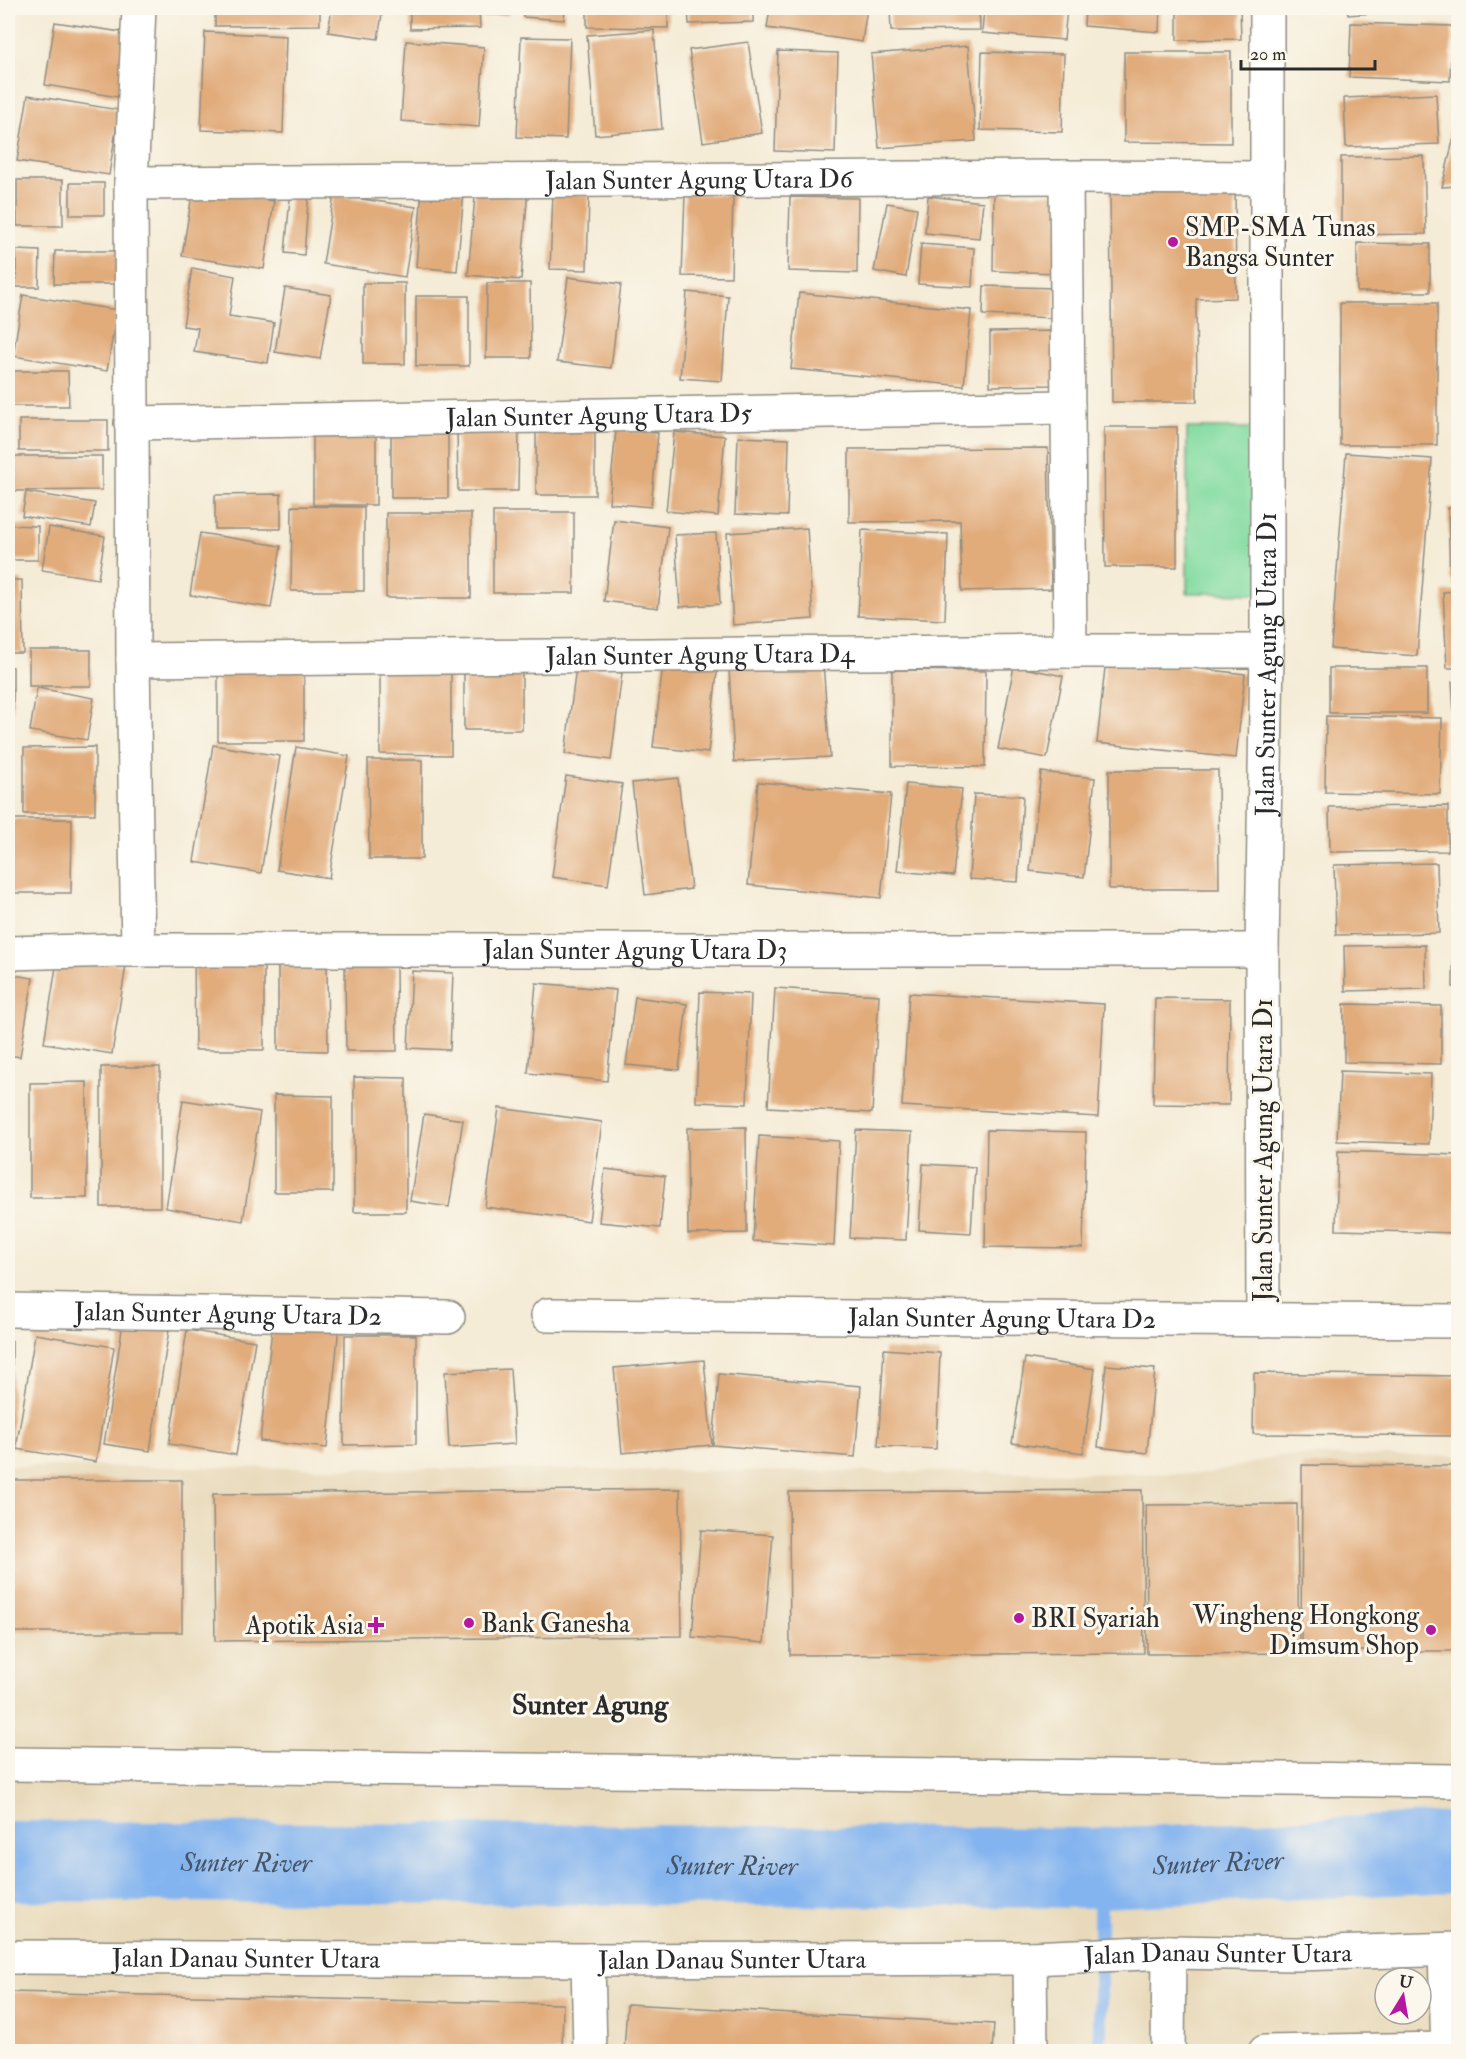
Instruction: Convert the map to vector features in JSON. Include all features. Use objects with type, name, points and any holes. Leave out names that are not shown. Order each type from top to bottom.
[{"type":"street","points":[[138,950],[133,660],[131,183],[139,8]]},
{"type":"street","name":"Jalan Sunter Agung Utara D1","points":[[1263,1320],[1262,950],[1267,651],[1267,8]]},
{"type":"street","points":[[1066,177],[1070,651]]},
{"type":"street","name":"Jalan Sunter Agung Utara D6","points":[[131,183],[1066,177],[1266,178]]},
{"type":"street","name":"Jalan Sunter Agung Utara D5","points":[[131,423],[1068,407]]},
{"type":"street","name":"Jalan Sunter Agung Utara D4","points":[[133,660],[1267,651]]},
{"type":"street","name":"Jalan Sunter Agung Utara D3","points":[[8,953],[138,950],[1262,950]]},
{"type":"street","name":"Jalan Sunter Agung Utara D2","points":[[8,1310],[448,1317]]},
{"type":"street","name":"Jalan Sunter Agung Utara D2","points":[[548,1315],[1458,1322]]},
{"type":"street","points":[[8,1764],[1458,1781]]},
{"type":"street","points":[[1265,2052],[1448,2050],[1452,1949]]},
{"type":"street","name":"Jalan Danau Sunter Utara","points":[[8,1957],[588,1960],[1038,1958],[1169,1952],[1297,1954],[1452,1949]]},
{"type":"street","points":[[1168,2052],[1169,1952]]},
{"type":"street","points":[[1031,2052],[1038,1958]]},
{"type":"street","points":[[588,1960],[590,2052]]},
{"type":"shaded area","points":[[1278,1456],[1458,1456],[1458,2051],[8,2052],[8,1466],[1209,1474]]},
{"type":"green space","points":[[1187,428],[1263,428],[1264,594],[1187,593]]},
{"type":"building","points":[[215,8],[320,8],[320,25],[215,26]]},
{"type":"building","points":[[332,8],[383,8],[378,39],[328,32]]},
{"type":"building","points":[[410,8],[479,8],[480,28],[410,29]]},
{"type":"building","points":[[486,8],[509,8],[509,15],[486,15]]},
{"type":"building","points":[[524,8],[565,8],[564,20],[523,17]]},
{"type":"building","points":[[587,8],[668,8],[668,28],[587,27]]},
{"type":"building","points":[[688,8],[753,8],[753,22],[689,24]]},
{"type":"building","points":[[770,8],[867,8],[862,42],[767,28]]},
{"type":"building","points":[[890,8],[979,8],[980,30],[891,31]]},
{"type":"building","points":[[984,8],[1067,8],[1064,40],[982,33]]},
{"type":"building","points":[[1085,8],[1160,8],[1159,32],[1084,26]]},
{"type":"building","points":[[1177,8],[1240,8],[1241,39],[1177,40]]},
{"type":"building","points":[[1347,8],[1399,8],[1400,11],[1348,15]]},
{"type":"building","points":[[8,14],[10,14],[10,75],[8,75]]},
{"type":"building","points":[[55,22],[134,34],[124,98],[45,85]]},
{"type":"building","points":[[1351,23],[1452,26],[1450,81],[1349,77]]},
{"type":"building","points":[[654,30],[662,129],[595,135],[587,35]]},
{"type":"building","points":[[205,32],[286,36],[283,133],[201,130]]},
{"type":"building","points":[[521,37],[570,38],[566,139],[517,137]]},
{"type":"building","points":[[406,41],[484,47],[479,127],[401,121]]},
{"type":"building","points":[[748,42],[762,133],[703,142],[689,50]]},
{"type":"building","points":[[968,46],[976,141],[879,148],[871,54]]},
{"type":"building","points":[[778,51],[838,53],[835,153],[775,151]]},
{"type":"building","points":[[982,52],[1064,54],[1062,132],[980,130]]},
{"type":"building","points":[[1124,52],[1231,52],[1231,143],[1124,142]]},
{"type":"building","points":[[1436,94],[1439,144],[1346,147],[1344,98]]},
{"type":"building","points":[[28,95],[119,110],[109,175],[17,161]]},
{"type":"building","points":[[1458,120],[1458,186],[1442,187]]},
{"type":"building","points":[[1424,156],[1426,234],[1341,235],[1341,157]]},
{"type":"building","points":[[17,180],[63,180],[63,226],[17,226]]},
{"type":"building","points":[[70,183],[104,183],[104,215],[70,215]]},
{"type":"building","points":[[476,185],[528,189],[521,280],[468,275]]},
{"type":"building","name":"SMP-SMA Tunas Bangsa Sunter","points":[[1110,186],[1235,186],[1236,298],[1196,299],[1197,402],[1112,402]]},
{"type":"building","points":[[291,187],[309,189],[304,255],[285,253]]},
{"type":"building","points":[[193,189],[274,201],[264,269],[182,256]]},
{"type":"building","points":[[422,189],[464,192],[457,271],[416,267]]},
{"type":"building","points":[[553,193],[589,195],[587,270],[550,269]]},
{"type":"building","points":[[994,193],[1059,194],[1057,273],[993,271]]},
{"type":"building","points":[[685,194],[733,195],[731,277],[682,276]]},
{"type":"building","points":[[334,195],[416,207],[405,277],[323,264]]},
{"type":"building","points":[[928,196],[983,202],[979,238],[925,233]]},
{"type":"building","points":[[790,197],[858,198],[857,273],[788,271]]},
{"type":"building","points":[[887,203],[917,208],[906,277],[874,271]]},
{"type":"building","points":[[1357,243],[1430,244],[1430,292],[1357,292]]},
{"type":"building","points":[[921,244],[974,248],[972,287],[918,284]]},
{"type":"building","points":[[16,250],[40,251],[39,287],[16,287]]},
{"type":"building","points":[[55,251],[121,251],[121,284],[54,284]]},
{"type":"building","points":[[192,268],[235,276],[229,316],[274,323],[268,363],[194,352],[198,328],[183,326]]},
{"type":"building","points":[[568,277],[621,284],[611,368],[557,362]]},
{"type":"building","points":[[363,283],[405,283],[405,364],[363,364]]},
{"type":"building","points":[[487,283],[530,283],[531,358],[486,358]]},
{"type":"building","points":[[984,286],[1055,288],[1053,318],[983,315]]},
{"type":"building","points":[[285,288],[331,295],[320,359],[275,352]]},
{"type":"building","points":[[687,292],[728,296],[722,381],[680,378]]},
{"type":"building","points":[[799,293],[971,310],[964,386],[791,369]]},
{"type":"building","points":[[23,295],[117,310],[107,371],[13,356]]},
{"type":"building","points":[[416,296],[469,296],[469,366],[416,366]]},
{"type":"building","points":[[1340,303],[1437,303],[1437,445],[1340,445]]},
{"type":"building","points":[[1056,331],[1057,385],[990,386],[990,332]]},
{"type":"building","points":[[10,371],[68,371],[69,406],[10,406]]},
{"type":"building","points":[[19,420],[108,420],[108,451],[19,451]]},
{"type":"building","points":[[391,422],[448,422],[448,498],[391,498]]},
{"type":"building","points":[[536,422],[595,422],[595,495],[536,495]]},
{"type":"building","points":[[313,423],[376,423],[376,505],[313,505]]},
{"type":"building","points":[[457,427],[519,428],[518,491],[458,491]]},
{"type":"building","points":[[1104,427],[1177,427],[1177,567],[1105,567]]},
{"type":"building","points":[[616,430],[658,433],[651,507],[609,503]]},
{"type":"building","points":[[674,432],[725,436],[718,516],[666,511]]},
{"type":"building","points":[[738,437],[789,439],[787,516],[735,514]]},
{"type":"building","points":[[1048,448],[1051,589],[962,591],[960,521],[849,522],[849,449]]},
{"type":"building","points":[[1346,453],[1432,459],[1417,656],[1331,649]]},
{"type":"building","points":[[8,456],[102,456],[102,490],[8,491]]},
{"type":"building","points":[[26,492],[95,503],[91,527],[22,516]]},
{"type":"building","points":[[281,494],[281,529],[215,529],[215,495]]},
{"type":"building","points":[[292,506],[364,507],[364,591],[291,591]]},
{"type":"building","points":[[1458,507],[1458,580],[1450,580],[1448,508]]},
{"type":"building","points":[[493,512],[574,512],[574,593],[493,593]]},
{"type":"building","points":[[386,513],[471,513],[471,598],[386,598]]},
{"type":"building","points":[[614,520],[668,527],[658,608],[604,601]]},
{"type":"building","points":[[8,525],[38,526],[38,560],[8,560]]},
{"type":"building","points":[[49,527],[105,536],[98,579],[42,570]]},
{"type":"building","points":[[807,528],[813,619],[733,625],[727,533]]},
{"type":"building","points":[[862,530],[948,534],[945,620],[858,616]]},
{"type":"building","points":[[200,533],[281,546],[271,608],[190,595]]},
{"type":"building","points":[[716,533],[720,604],[680,607],[675,535]]},
{"type":"building","points":[[8,580],[22,580],[23,653],[8,653]]},
{"type":"building","points":[[1458,591],[1458,668],[1447,668],[1443,592]]},
{"type":"building","points":[[29,650],[91,650],[91,686],[29,686]]},
{"type":"building","points":[[664,657],[718,664],[708,753],[653,747]]},
{"type":"building","points":[[1106,658],[1245,674],[1236,758],[1097,743]]},
{"type":"building","points":[[464,662],[522,662],[522,730],[464,730]]},
{"type":"building","points":[[823,662],[830,757],[734,762],[729,668]]},
{"type":"building","points":[[218,664],[304,664],[304,741],[218,741]]},
{"type":"building","points":[[380,666],[451,666],[451,755],[380,754]]},
{"type":"building","points":[[1014,666],[1063,676],[1047,758],[998,749]]},
{"type":"building","points":[[8,667],[13,667],[13,735],[8,735]]},
{"type":"building","points":[[576,667],[622,673],[611,760],[565,754]]},
{"type":"building","points":[[1329,668],[1427,668],[1427,713],[1329,713]]},
{"type":"building","points":[[892,670],[986,671],[985,767],[892,766]]},
{"type":"building","points":[[1452,682],[1458,682],[1458,746],[1456,746]]},
{"type":"building","points":[[37,688],[94,698],[87,740],[30,731]]},
{"type":"building","points":[[1326,716],[1442,718],[1440,794],[1325,792]]},
{"type":"building","points":[[213,745],[280,756],[261,873],[194,862]]},
{"type":"building","points":[[95,747],[95,814],[24,814],[24,748]]},
{"type":"building","points":[[296,747],[349,756],[329,878],[277,870]]},
{"type":"building","points":[[8,754],[10,754],[10,801],[8,801]]},
{"type":"building","points":[[368,760],[422,760],[422,859],[369,859]]},
{"type":"building","points":[[1109,770],[1218,770],[1219,889],[1109,889]]},
{"type":"building","points":[[1041,772],[1095,778],[1084,877],[1030,871]]},
{"type":"building","points":[[566,776],[622,784],[608,885],[552,877]]},
{"type":"building","points":[[678,778],[691,889],[645,895],[632,783]]},
{"type":"building","points":[[758,782],[891,794],[881,898],[748,885]]},
{"type":"building","points":[[906,784],[962,789],[953,876],[897,871]]},
{"type":"building","points":[[974,794],[1023,796],[1018,882],[969,879]]},
{"type":"building","points":[[1448,806],[1448,851],[1330,852],[1329,807]]},
{"type":"building","points":[[8,819],[72,819],[71,893],[8,893]]},
{"type":"building","points":[[1437,863],[1439,933],[1336,935],[1334,865]]},
{"type":"building","points":[[1454,914],[1458,914],[1458,987],[1453,987]]},
{"type":"building","points":[[1425,945],[1426,989],[1345,991],[1344,946]]},
{"type":"building","points":[[58,954],[126,965],[112,1054],[44,1043]]},
{"type":"building","points":[[194,958],[264,958],[264,1050],[195,1050]]},
{"type":"building","points":[[278,965],[327,965],[328,1051],[278,1050]]},
{"type":"building","points":[[345,967],[396,967],[397,1051],[346,1051]]},
{"type":"building","points":[[412,971],[453,973],[450,1050],[408,1048]]},
{"type":"building","points":[[8,974],[33,978],[20,1057],[8,1055]]},
{"type":"building","points":[[536,983],[616,990],[607,1081],[528,1073]]},
{"type":"building","points":[[775,988],[879,995],[872,1113],[768,1107]]},
{"type":"building","points":[[700,992],[751,994],[747,1104],[696,1102]]},
{"type":"building","points":[[909,993],[1104,1004],[1098,1117],[902,1106]]},
{"type":"building","points":[[635,997],[687,1004],[679,1070],[626,1065]]},
{"type":"building","points":[[1155,998],[1230,999],[1229,1105],[1153,1104]]},
{"type":"building","points":[[1344,1004],[1441,1006],[1441,1064],[1344,1062]]},
{"type":"building","points":[[101,1067],[160,1067],[160,1207],[101,1207]]},
{"type":"building","points":[[1340,1071],[1431,1074],[1429,1144],[1337,1141]]},
{"type":"building","points":[[354,1077],[406,1078],[406,1212],[354,1212]]},
{"type":"building","points":[[87,1082],[87,1198],[30,1198],[30,1083]]},
{"type":"building","points":[[274,1095],[333,1096],[333,1192],[274,1192]]},
{"type":"building","points":[[183,1100],[260,1112],[243,1221],[166,1208]]},
{"type":"building","points":[[499,1108],[602,1122],[589,1221],[485,1207]]},
{"type":"building","points":[[424,1114],[463,1120],[449,1207],[410,1201]]},
{"type":"building","points":[[746,1127],[747,1233],[688,1234],[687,1128]]},
{"type":"building","points":[[856,1130],[912,1132],[906,1240],[850,1238]]},
{"type":"building","points":[[987,1130],[1086,1132],[1083,1248],[985,1247]]},
{"type":"building","points":[[759,1136],[839,1141],[834,1246],[753,1241]]},
{"type":"building","points":[[1338,1151],[1458,1155],[1458,1233],[1336,1230]]},
{"type":"building","points":[[923,1164],[975,1167],[971,1233],[919,1230]]},
{"type":"building","points":[[605,1169],[665,1176],[660,1228],[599,1222]]},
{"type":"building","points":[[273,1319],[339,1326],[327,1448],[260,1441]]},
{"type":"building","points":[[123,1323],[169,1330],[150,1451],[104,1444]]},
{"type":"building","points":[[187,1330],[255,1341],[236,1455],[169,1444]]},
{"type":"building","points":[[35,1334],[114,1347],[96,1462],[16,1449]]},
{"type":"building","points":[[345,1335],[416,1335],[416,1444],[344,1445]]},
{"type":"building","points":[[8,1341],[12,1341],[12,1448],[8,1448]]},
{"type":"building","points":[[884,1349],[940,1353],[936,1449],[878,1446]]},
{"type":"building","points":[[1025,1358],[1095,1369],[1083,1453],[1012,1443]]},
{"type":"building","points":[[704,1360],[712,1445],[622,1453],[614,1368]]},
{"type":"building","points":[[1106,1365],[1155,1369],[1147,1453],[1098,1447]]},
{"type":"building","points":[[510,1369],[515,1444],[449,1448],[445,1372]]},
{"type":"building","points":[[1254,1373],[1458,1376],[1458,1436],[1253,1434]]},
{"type":"building","points":[[719,1374],[861,1386],[855,1457],[713,1445]]},
{"type":"building","points":[[1302,1465],[1458,1466],[1458,1651],[1301,1651]]},
{"type":"building","points":[[8,1480],[182,1480],[182,1632],[8,1632]]},
{"type":"building","points":[[680,1489],[682,1636],[215,1641],[213,1494]]},
{"type":"building","points":[[1142,1490],[1144,1653],[790,1655],[789,1492]]},
{"type":"building","points":[[1297,1504],[1299,1653],[1147,1654],[1146,1505]]},
{"type":"building","points":[[701,1530],[773,1535],[764,1643],[692,1637]]},
{"type":"building","points":[[8,1992],[563,2004],[562,2052],[8,2052]]},
{"type":"building","points":[[627,2004],[994,2024],[992,2052],[624,2052]]},
{"type":"waterway","name":"Sunter River","points":[[8,1861],[1100,1868],[1458,1852]]},
{"type":"waterway","points":[[1100,1868],[1100,2052]]},
{"type":"place","name":"SMP-SMA Tunas Bangsa Sunter","points":[[1173,242]]},
{"type":"place","name":"BRI Syariah","points":[[1019,1618]]},
{"type":"place","name":"Bank Ganesha","points":[[469,1623]]},
{"type":"place","name":"Apotik Asia","points":[[376,1625]]},
{"type":"place","name":"Wingheng Hongkong Dimsum Shop","points":[[1431,1630]]},
{"type":"district","name":"Sunter Agung","points":[[590,1704]]}]
